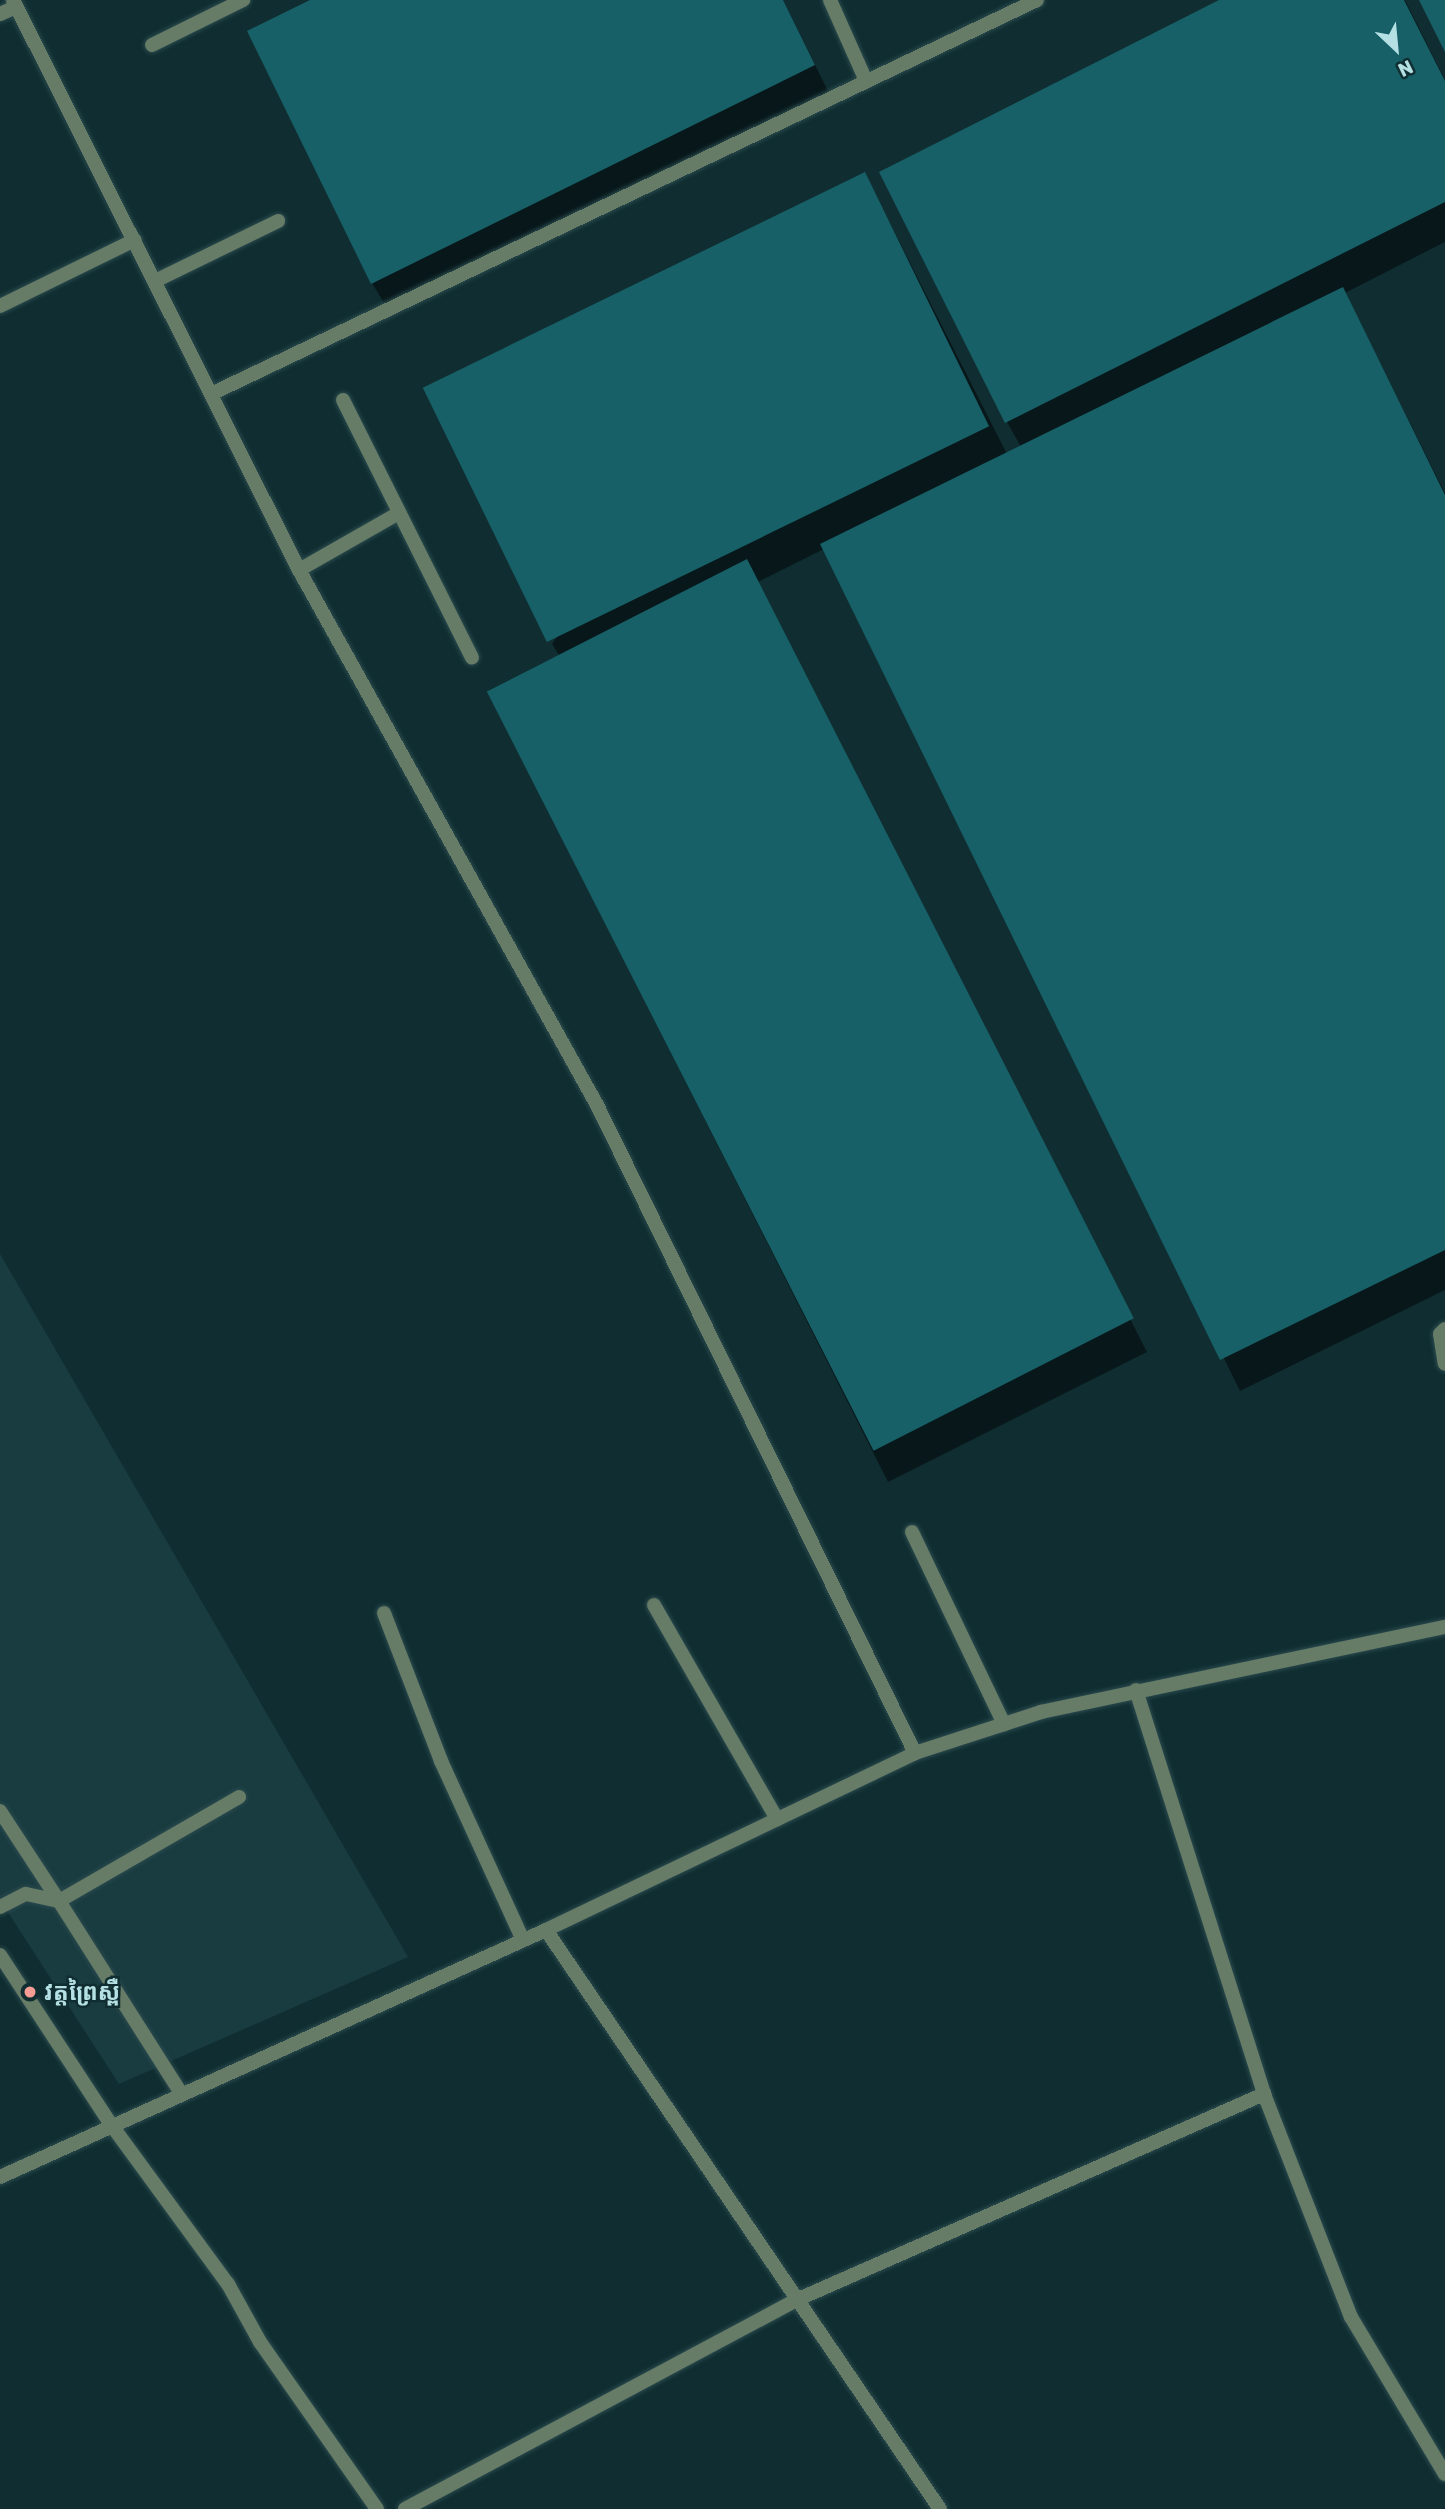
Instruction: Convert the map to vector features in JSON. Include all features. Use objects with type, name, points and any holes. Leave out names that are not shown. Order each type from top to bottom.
[{"type":"street","points":[[152,45],[243,0]]},
{"type":"street","points":[[830,0],[866,81]]},
{"type":"street","points":[[211,394],[1037,0]]},
{"type":"street","points":[[0,14],[14,3],[299,570],[597,1105],[915,1753]]},
{"type":"street","points":[[155,281],[278,221]]},
{"type":"street","points":[[0,306],[135,240]]},
{"type":"street","points":[[343,400],[472,658]]},
{"type":"street","points":[[299,570],[399,513]]},
{"type":"street","points":[[1445,1329],[1440,1334],[1445,1364]]},
{"type":"street","points":[[912,1532],[1004,1724]]},
{"type":"street","points":[[654,1605],[777,1819]]},
{"type":"street","points":[[384,1613],[441,1761],[523,1940]]},
{"type":"street","points":[[0,2177],[110,2123],[546,1930],[915,1753],[1004,1724],[1136,1690],[1445,1627]]},
{"type":"street","points":[[1136,1690],[1265,2094],[1351,2317],[1445,2474]]},
{"type":"street","points":[[0,1907],[26,1894],[59,1901],[239,1797]]},
{"type":"street","points":[[0,1811],[180,2092]]},
{"type":"street","points":[[546,1930],[794,2301],[940,2509]]},
{"type":"street","points":[[0,1955],[110,2123],[228,2284],[260,2342],[377,2509]]},
{"type":"street","points":[[405,2509],[794,2301],[1265,2094]]},
{"type":"shaded area","points":[[0,1254],[408,1957],[119,2084],[0,1900]]},
{"type":"building","points":[[310,0],[783,0],[815,65],[371,284],[247,31]]},
{"type":"building","points":[[1219,0],[1404,0],[1445,81],[1445,202],[1005,423],[879,172]]},
{"type":"building","points":[[1419,0],[1445,0],[1445,52]]},
{"type":"building","points":[[865,172],[989,426],[547,642],[423,388]]},
{"type":"building","points":[[1343,287],[1445,495],[1445,1250],[1220,1360],[820,544]]},
{"type":"building","points":[[747,559],[1134,1318],[874,1451],[487,692]]},
{"type":"place","name":"វត្តព្រៃស្ពឺ","points":[[30,1992]]}]
